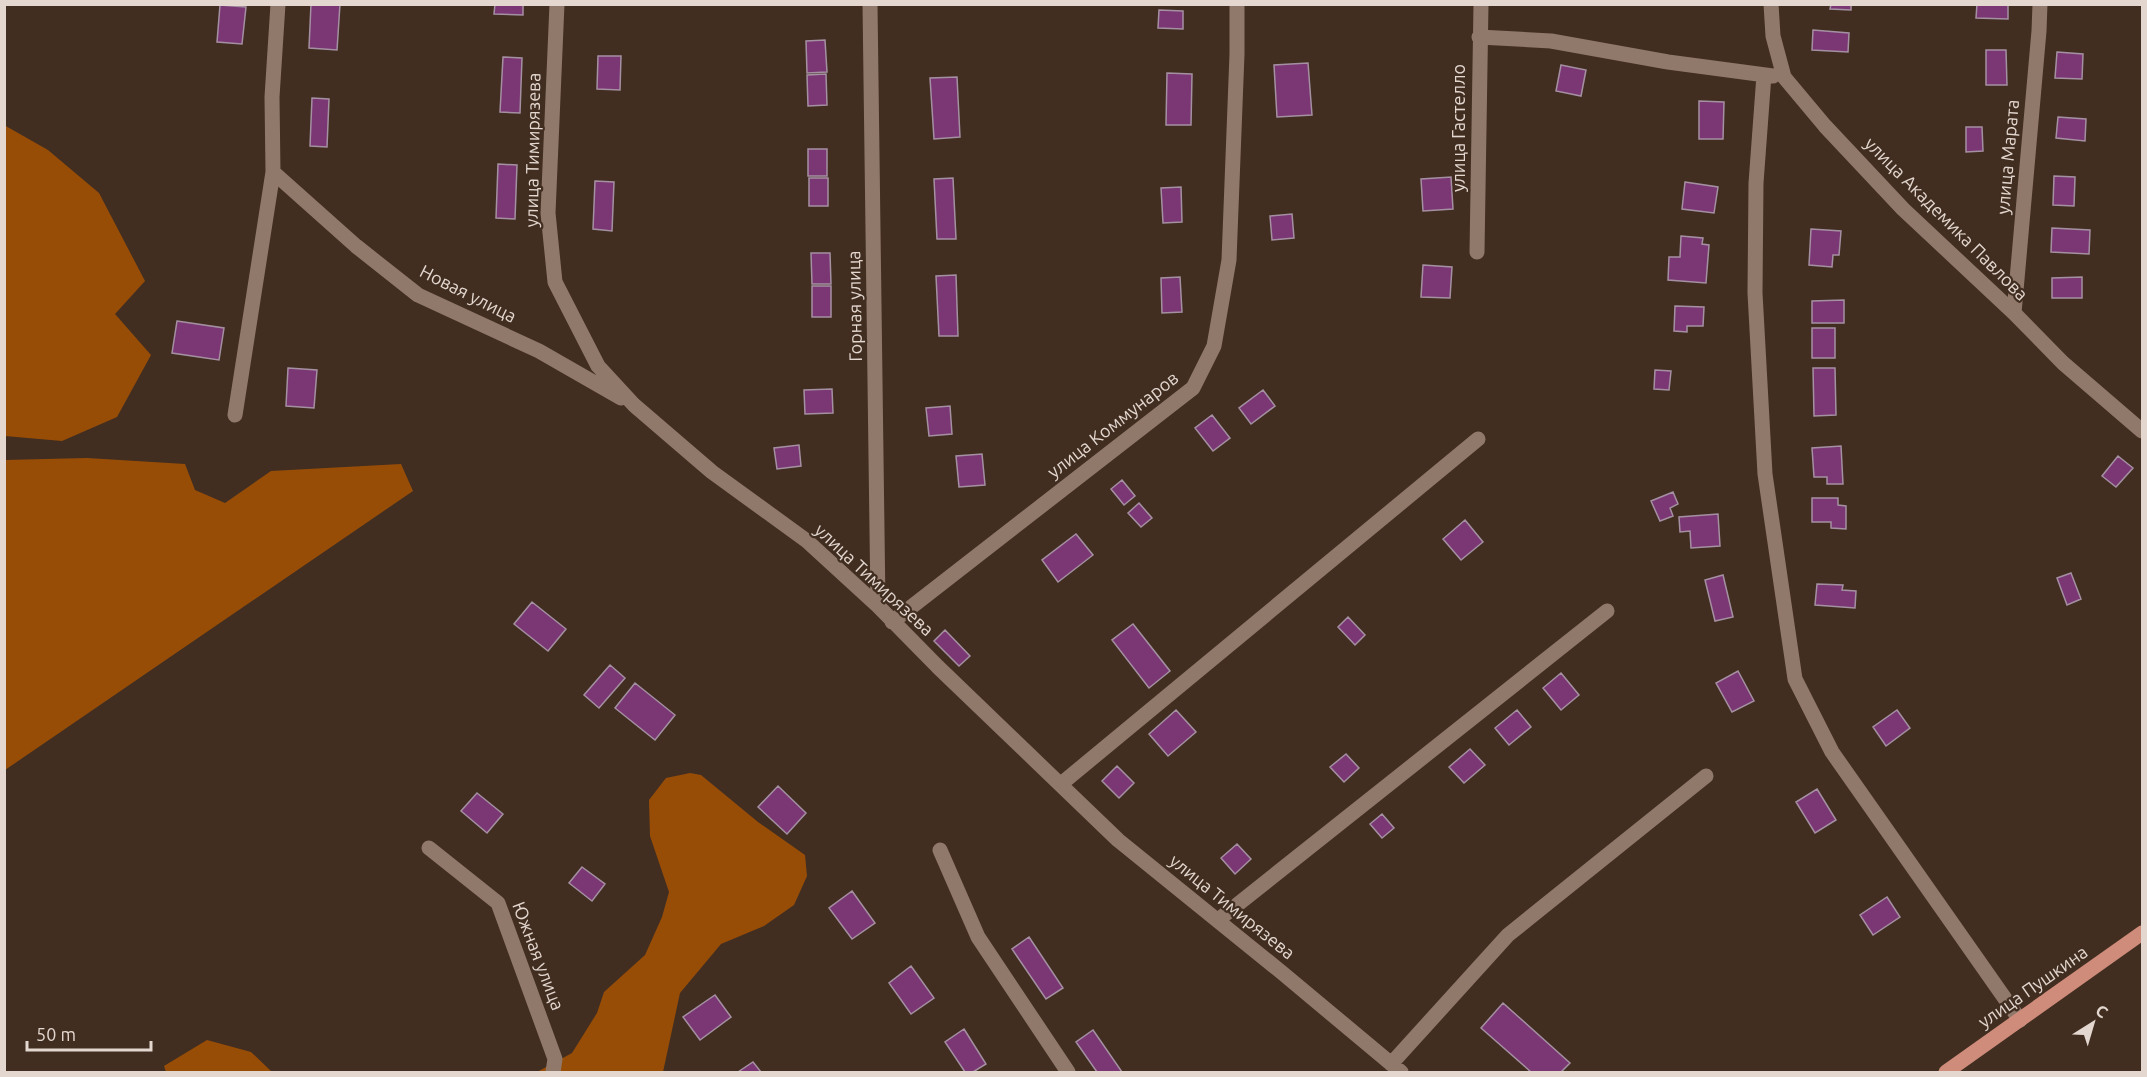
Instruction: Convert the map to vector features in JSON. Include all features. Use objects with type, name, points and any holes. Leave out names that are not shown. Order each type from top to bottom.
[{"type":"main road","name":"улица Пушкина","points":[[1946,1072],[2142,933]]},
{"type":"street","points":[[235,415],[273,172],[272,97],[278,4]]},
{"type":"street","name":"улица Тимирязева","points":[[557,4],[548,213],[555,282],[598,366],[634,405],[712,472],[807,541],[878,606],[1118,840],[1396,1068]]},
{"type":"street","name":"Горная улица","points":[[870,4],[878,606]]},
{"type":"street","name":"улица Коммунаров","points":[[892,622],[1193,388],[1214,346],[1229,260],[1237,4]]},
{"type":"street","name":"улица Гастелло","points":[[1478,252],[1481,4]]},
{"type":"street","name":"улица Академика Павлова","points":[[1771,4],[1773,36],[1784,77],[1826,126],[1903,209],[2014,313],[2063,363],[2142,431]]},
{"type":"street","name":"улица Марата","points":[[2014,313],[2040,4]]},
{"type":"street","points":[[1479,37],[1551,41],[1668,62],[1784,77]]},
{"type":"street","points":[[1764,75],[1756,183],[1755,293],[1765,474],[1795,679],[1832,752],[2020,1020]]},
{"type":"street","name":"Новая улица","points":[[273,172],[356,246],[418,295],[539,351],[634,405]]},
{"type":"street","points":[[1061,784],[1478,439]]},
{"type":"street","points":[[1218,920],[1607,611]]},
{"type":"street","points":[[1396,1068],[1508,935],[1706,776]]},
{"type":"street","name":"Южная улица","points":[[429,848],[498,903],[555,1059],[553,1072]]},
{"type":"street","points":[[940,850],[978,937],[1068,1072]]},
{"type":"shaded area","points":[[4,125],[48,150],[99,193],[145,281],[115,314],[151,355],[117,417],[62,441],[5,436]]},
{"type":"shaded area","points":[[87,458],[185,464],[195,490],[225,503],[271,471],[401,464],[413,491],[5,770],[5,460]]},
{"type":"shaded area","points":[[690,773],[701,775],[758,822],[805,855],[807,876],[794,905],[764,926],[721,944],[680,993],[663,1072],[537,1072],[572,1053],[597,1013],[604,992],[645,955],[662,917],[669,892],[650,836],[649,800],[666,778]]},
{"type":"shaded area","points":[[207,1040],[251,1052],[272,1072],[166,1072],[164,1066]]},
{"type":"building","points":[[311,4],[340,4],[337,50],[309,48]]},
{"type":"building","points":[[495,4],[523,4],[523,15],[494,14]]},
{"type":"building","points":[[1831,4],[1851,4],[1851,10],[1830,9]]},
{"type":"building","points":[[1977,4],[2008,4],[2008,19],[1976,18]]},
{"type":"building","points":[[220,5],[246,7],[242,44],[217,42]]},
{"type":"building","points":[[1159,10],[1183,11],[1183,29],[1158,28]]},
{"type":"building","points":[[1813,30],[1849,33],[1848,52],[1812,50]]},
{"type":"building","points":[[825,40],[827,72],[807,73],[806,41]]},
{"type":"building","points":[[1986,50],[2006,50],[2007,85],[1986,85]]},
{"type":"building","points":[[2057,52],[2083,54],[2082,79],[2055,78]]},
{"type":"building","points":[[598,56],[621,56],[620,90],[597,89]]},
{"type":"building","points":[[503,57],[522,58],[520,113],[500,112]]},
{"type":"building","points":[[1308,63],[1312,115],[1277,117],[1274,65]]},
{"type":"building","points":[[1561,65],[1586,70],[1581,96],[1556,91]]},
{"type":"building","points":[[1167,73],[1192,74],[1191,125],[1166,125]]},
{"type":"building","points":[[826,74],[827,105],[808,106],[807,75]]},
{"type":"building","points":[[957,77],[960,137],[934,139],[930,78]]},
{"type":"building","points":[[312,98],[329,99],[327,147],[310,146]]},
{"type":"building","points":[[1699,101],[1724,102],[1723,139],[1699,139]]},
{"type":"building","points":[[2058,117],[2086,119],[2085,141],[2056,138]]},
{"type":"building","points":[[1966,127],[1982,127],[1983,151],[1966,152]]},
{"type":"building","points":[[808,149],[827,149],[827,176],[808,176]]},
{"type":"building","points":[[498,164],[517,165],[515,219],[496,218]]},
{"type":"building","points":[[2054,176],[2075,177],[2074,206],[2053,205]]},
{"type":"building","points":[[1451,177],[1453,209],[1423,211],[1421,179]]},
{"type":"building","points":[[809,178],[828,178],[828,206],[809,206]]},
{"type":"building","points":[[953,178],[956,239],[937,239],[934,179]]},
{"type":"building","points":[[595,181],[614,182],[612,231],[593,229]]},
{"type":"building","points":[[1685,182],[1718,187],[1714,213],[1682,209]]},
{"type":"building","points":[[1181,187],[1182,222],[1163,223],[1161,188]]},
{"type":"building","points":[[1292,214],[1294,238],[1272,240],[1270,216]]},
{"type":"building","points":[[2052,228],[2090,230],[2089,254],[2051,252]]},
{"type":"building","points":[[1811,229],[1841,231],[1839,255],[1833,255],[1832,267],[1809,265]]},
{"type":"building","points":[[1681,236],[1703,238],[1702,244],[1709,245],[1706,283],[1668,280],[1669,257],[1680,257]]},
{"type":"building","points":[[811,253],[830,253],[831,284],[812,284]]},
{"type":"building","points":[[1423,265],[1452,267],[1450,298],[1421,297]]},
{"type":"building","points":[[956,275],[958,336],[939,336],[936,276]]},
{"type":"building","points":[[1180,277],[1182,312],[1162,313],[1161,278]]},
{"type":"building","points":[[2082,277],[2082,298],[2052,298],[2052,278]]},
{"type":"building","points":[[812,286],[831,286],[831,317],[812,317]]},
{"type":"building","points":[[1844,300],[1844,323],[1812,323],[1812,301]]},
{"type":"building","points":[[1675,306],[1704,307],[1703,326],[1687,326],[1687,332],[1674,331]]},
{"type":"building","points":[[177,321],[224,328],[219,360],[172,353]]},
{"type":"building","points":[[1812,328],[1835,328],[1835,358],[1812,358]]},
{"type":"building","points":[[288,368],[317,370],[314,408],[286,406]]},
{"type":"building","points":[[1813,368],[1835,368],[1836,415],[1814,416]]},
{"type":"building","points":[[1655,370],[1671,371],[1669,390],[1654,389]]},
{"type":"building","points":[[832,389],[833,413],[805,414],[804,390]]},
{"type":"building","points":[[1263,390],[1275,406],[1251,424],[1239,408]]},
{"type":"building","points":[[950,406],[952,434],[929,436],[926,408]]},
{"type":"building","points":[[1212,415],[1230,438],[1213,451],[1195,428]]},
{"type":"building","points":[[799,445],[801,466],[777,469],[774,448]]},
{"type":"building","points":[[1841,446],[1843,484],[1827,484],[1827,477],[1814,477],[1812,448]]},
{"type":"building","points":[[982,454],[985,485],[959,487],[956,456]]},
{"type":"building","points":[[2118,456],[2133,468],[2116,487],[2102,476]]},
{"type":"building","points":[[1122,480],[1135,496],[1124,505],[1111,489]]},
{"type":"building","points":[[1673,492],[1678,504],[1670,508],[1673,516],[1660,521],[1651,501]]},
{"type":"building","points":[[1812,498],[1838,498],[1838,505],[1846,506],[1846,529],[1831,528],[1831,522],[1812,522]]},
{"type":"building","points":[[1139,503],[1152,518],[1141,527],[1128,513]]},
{"type":"building","points":[[1718,514],[1720,546],[1691,548],[1690,531],[1680,532],[1679,517]]},
{"type":"building","points":[[1465,520],[1483,542],[1461,560],[1443,539]]},
{"type":"building","points":[[1076,534],[1093,555],[1058,582],[1042,560]]},
{"type":"building","points":[[2071,573],[2081,599],[2067,605],[2057,578]]},
{"type":"building","points":[[1723,575],[1733,617],[1715,621],[1705,580]]},
{"type":"building","points":[[1817,584],[1843,585],[1842,590],[1856,591],[1855,608],[1815,605]]},
{"type":"building","points":[[532,602],[566,629],[548,651],[514,624]]},
{"type":"building","points":[[1348,617],[1365,635],[1355,645],[1338,627]]},
{"type":"building","points":[[1133,624],[1170,671],[1149,688],[1112,640]]},
{"type":"building","points":[[945,630],[970,656],[959,666],[934,641]]},
{"type":"building","points":[[610,665],[625,678],[599,708],[584,695]]},
{"type":"building","points":[[1738,671],[1754,701],[1732,712],[1716,683]]},
{"type":"building","points":[[1561,673],[1579,695],[1561,710],[1543,688]]},
{"type":"building","points":[[635,683],[675,715],[655,740],[615,708]]},
{"type":"building","points":[[1176,710],[1196,732],[1168,756],[1149,734]]},
{"type":"building","points":[[1517,710],[1531,727],[1509,745],[1495,728]]},
{"type":"building","points":[[1897,710],[1910,728],[1886,746],[1873,727]]},
{"type":"building","points":[[1470,749],[1485,765],[1464,783],[1449,767]]},
{"type":"building","points":[[1346,754],[1359,768],[1344,782],[1330,767]]},
{"type":"building","points":[[1117,766],[1134,783],[1119,798],[1102,781]]},
{"type":"building","points":[[778,786],[806,813],[787,834],[758,807]]},
{"type":"building","points":[[1817,789],[1836,820],[1815,833],[1796,802]]},
{"type":"building","points":[[477,793],[503,814],[487,833],[461,811]]},
{"type":"building","points":[[1382,814],[1394,828],[1382,838],[1370,824]]},
{"type":"building","points":[[1237,844],[1251,859],[1235,874],[1221,858]]},
{"type":"building","points":[[582,867],[605,884],[592,901],[569,883]]},
{"type":"building","points":[[852,891],[875,923],[852,939],[829,908]]},
{"type":"building","points":[[1887,897],[1900,917],[1873,935],[1860,915]]},
{"type":"building","points":[[1029,937],[1063,988],[1046,999],[1012,949]]},
{"type":"building","points":[[911,966],[934,998],[911,1014],[889,983]]},
{"type":"building","points":[[715,995],[731,1017],[700,1040],[683,1017]]},
{"type":"building","points":[[1503,1003],[1570,1063],[1561,1072],[1531,1072],[1481,1028]]},
{"type":"building","points":[[964,1029],[986,1064],[973,1072],[965,1072],[945,1042]]},
{"type":"building","points":[[1093,1030],[1122,1072],[1097,1072],[1076,1042]]},
{"type":"building","points":[[753,1062],[761,1072],[738,1072]]}]
